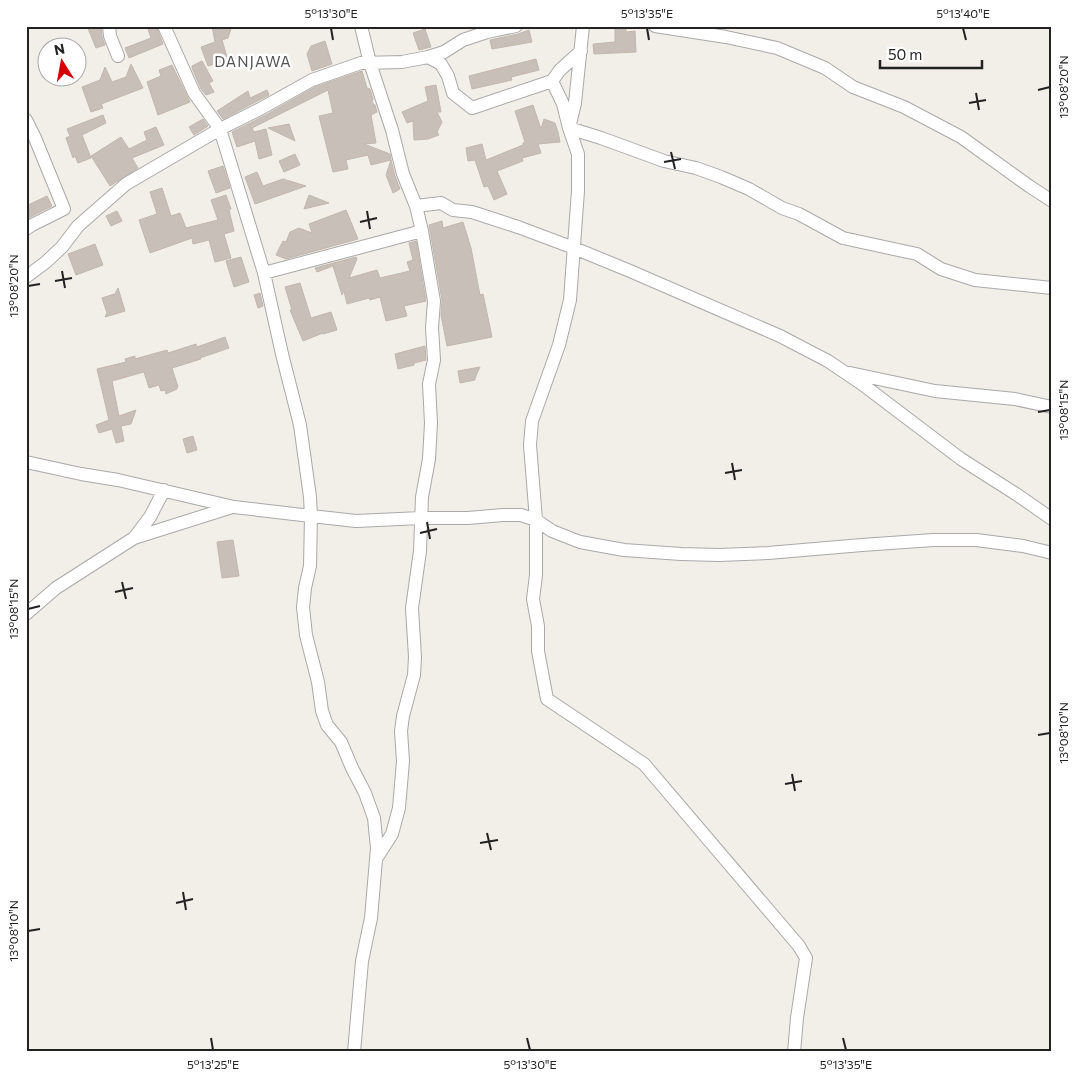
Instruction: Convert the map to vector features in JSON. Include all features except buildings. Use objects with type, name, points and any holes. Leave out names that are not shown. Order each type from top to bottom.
[{"type":"street","points":[[109,26],[110,36],[118,56]]},
{"type":"street","points":[[164,26],[194,93],[220,129],[264,273],[300,426],[310,497],[310,566],[302,607],[306,635],[318,682],[322,711],[327,725],[341,742],[365,793],[374,818],[377,848],[371,918],[362,961],[354,1052]]},
{"type":"street","points":[[361,26],[403,174],[416,206],[434,301],[432,328],[434,360],[429,384],[431,423],[429,459],[422,498],[420,551],[412,608],[415,657],[414,675],[402,716],[403,761],[399,808],[392,834],[376,859]]},
{"type":"street","points":[[26,277],[62,247],[78,226],[126,184],[220,129],[312,80],[360,64],[402,62],[428,57],[444,52],[463,40],[486,32],[516,26]]},
{"type":"street","points":[[569,128],[575,103],[583,26]]},
{"type":"street","points":[[655,26],[777,48],[825,68],[853,87],[904,107],[961,137],[1052,201]]},
{"type":"street","points":[[428,57],[441,64],[448,76],[453,93],[472,108],[552,81],[560,70],[581,52]]},
{"type":"street","points":[[552,81],[563,104],[578,154],[578,191],[570,300],[559,345],[532,421],[530,445],[536,520],[536,575],[533,599],[538,626],[538,652],[547,699],[644,764],[799,946],[806,958],[794,1052]]},
{"type":"street","points":[[26,120],[64,209],[32,224],[26,229]]},
{"type":"street","points":[[569,128],[664,162],[696,168],[721,177],[782,208],[799,214],[843,238],[918,254],[941,269],[974,280],[1052,288]]},
{"type":"street","points":[[416,206],[441,203],[453,210],[472,212],[518,227],[574,248],[780,336],[845,372],[961,458],[1052,519]]},
{"type":"street","points":[[264,273],[422,230]]},
{"type":"street","points":[[845,372],[935,391],[1016,399],[1052,407]]},
{"type":"street","points":[[26,462],[164,490],[234,507],[356,522],[522,515],[536,520],[552,531],[580,542],[624,550],[719,555],[768,553],[862,544],[933,540],[976,540],[1023,546],[1052,553]]},
{"type":"street","points":[[134,538],[150,517],[164,490]]},
{"type":"street","points":[[26,614],[56,588],[134,538],[234,507]]},
{"type":"district","name":"DANJAWA","points":[[253,62]]}]
